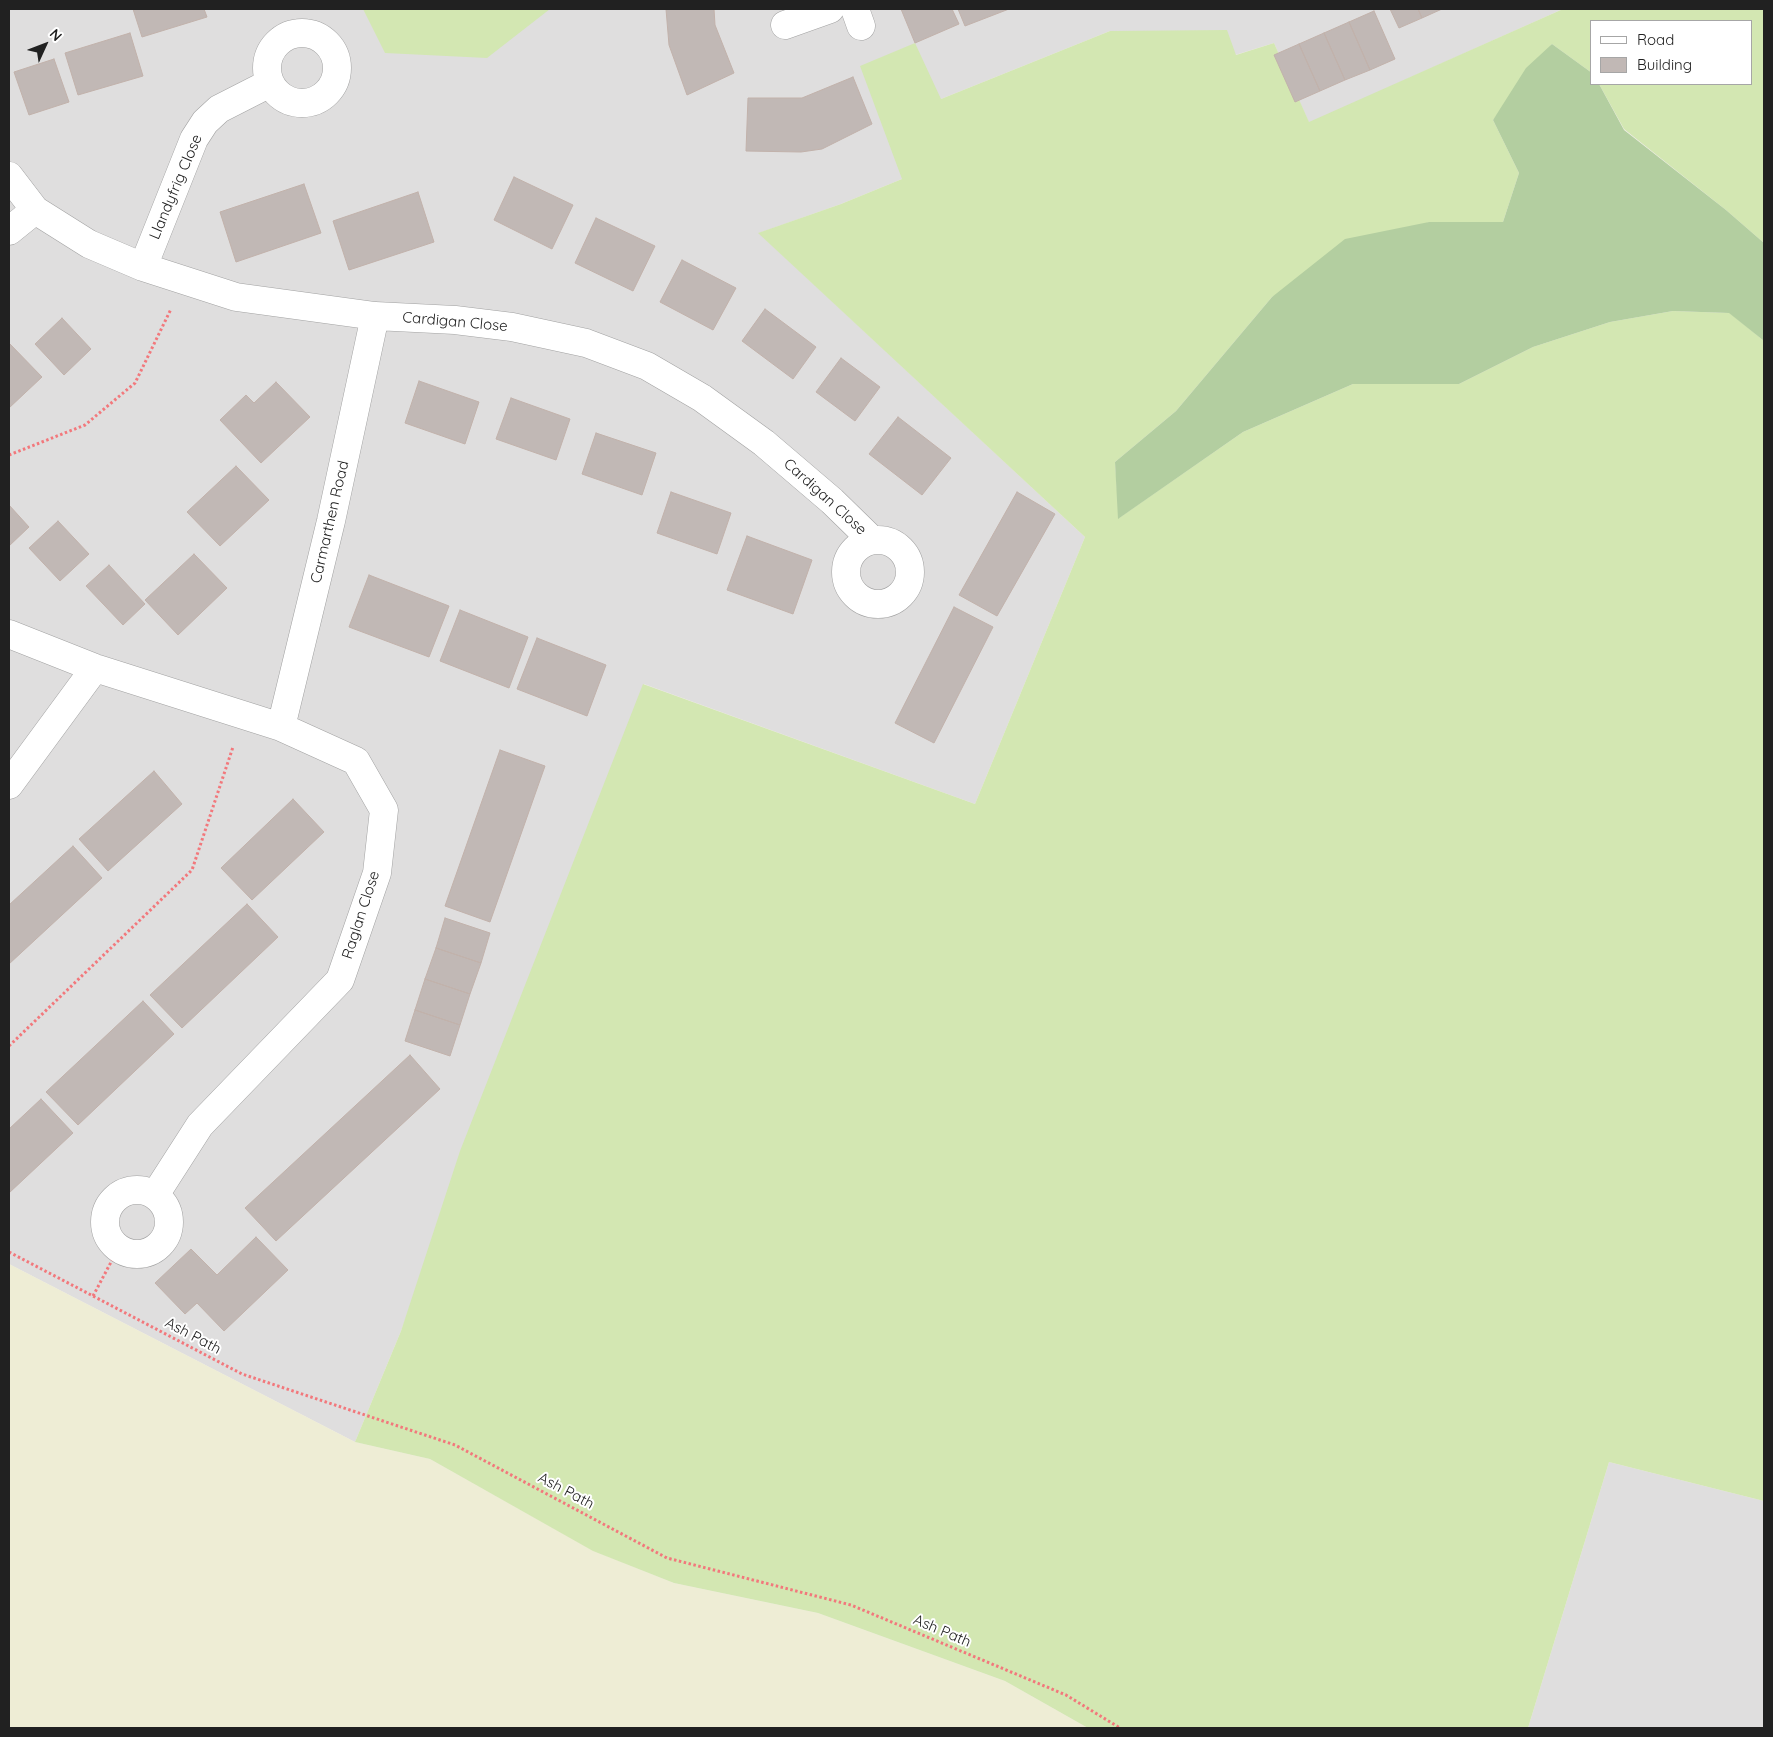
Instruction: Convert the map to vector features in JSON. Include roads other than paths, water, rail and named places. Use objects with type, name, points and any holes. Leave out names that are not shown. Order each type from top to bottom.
[{"type":"street","points":[[785,25],[830,9]]},
{"type":"street","name":"Llandyfrig Close","points":[[143,268],[194,139],[205,122],[219,109],[270,83]]},
{"type":"street","name":"Cardigan Close","points":[[9,176],[35,210],[89,244],[143,268],[236,297],[375,316],[455,320],[512,327],[586,343],[647,366],[702,398],[764,443],[832,501],[872,540]]},
{"type":"street","points":[[9,231],[35,210]]},
{"type":"street","name":"Carmarthen Road","points":[[281,727],[331,521],[375,316]]},
{"type":"street","name":"Raglan Close","points":[[9,634],[95,668],[281,727],[356,761],[384,810],[377,873],[340,980],[200,1125],[155,1195]]},
{"type":"street","points":[[9,785],[95,668]]},
{"type":"street","points":[[134,1190],[155,1195],[163,1202],[168,1211],[170,1221],[164,1240],[157,1248],[148,1253],[138,1255],[128,1254],[118,1249],[110,1242],[105,1231],[104,1220],[110,1204],[123,1193],[134,1190]]}]
